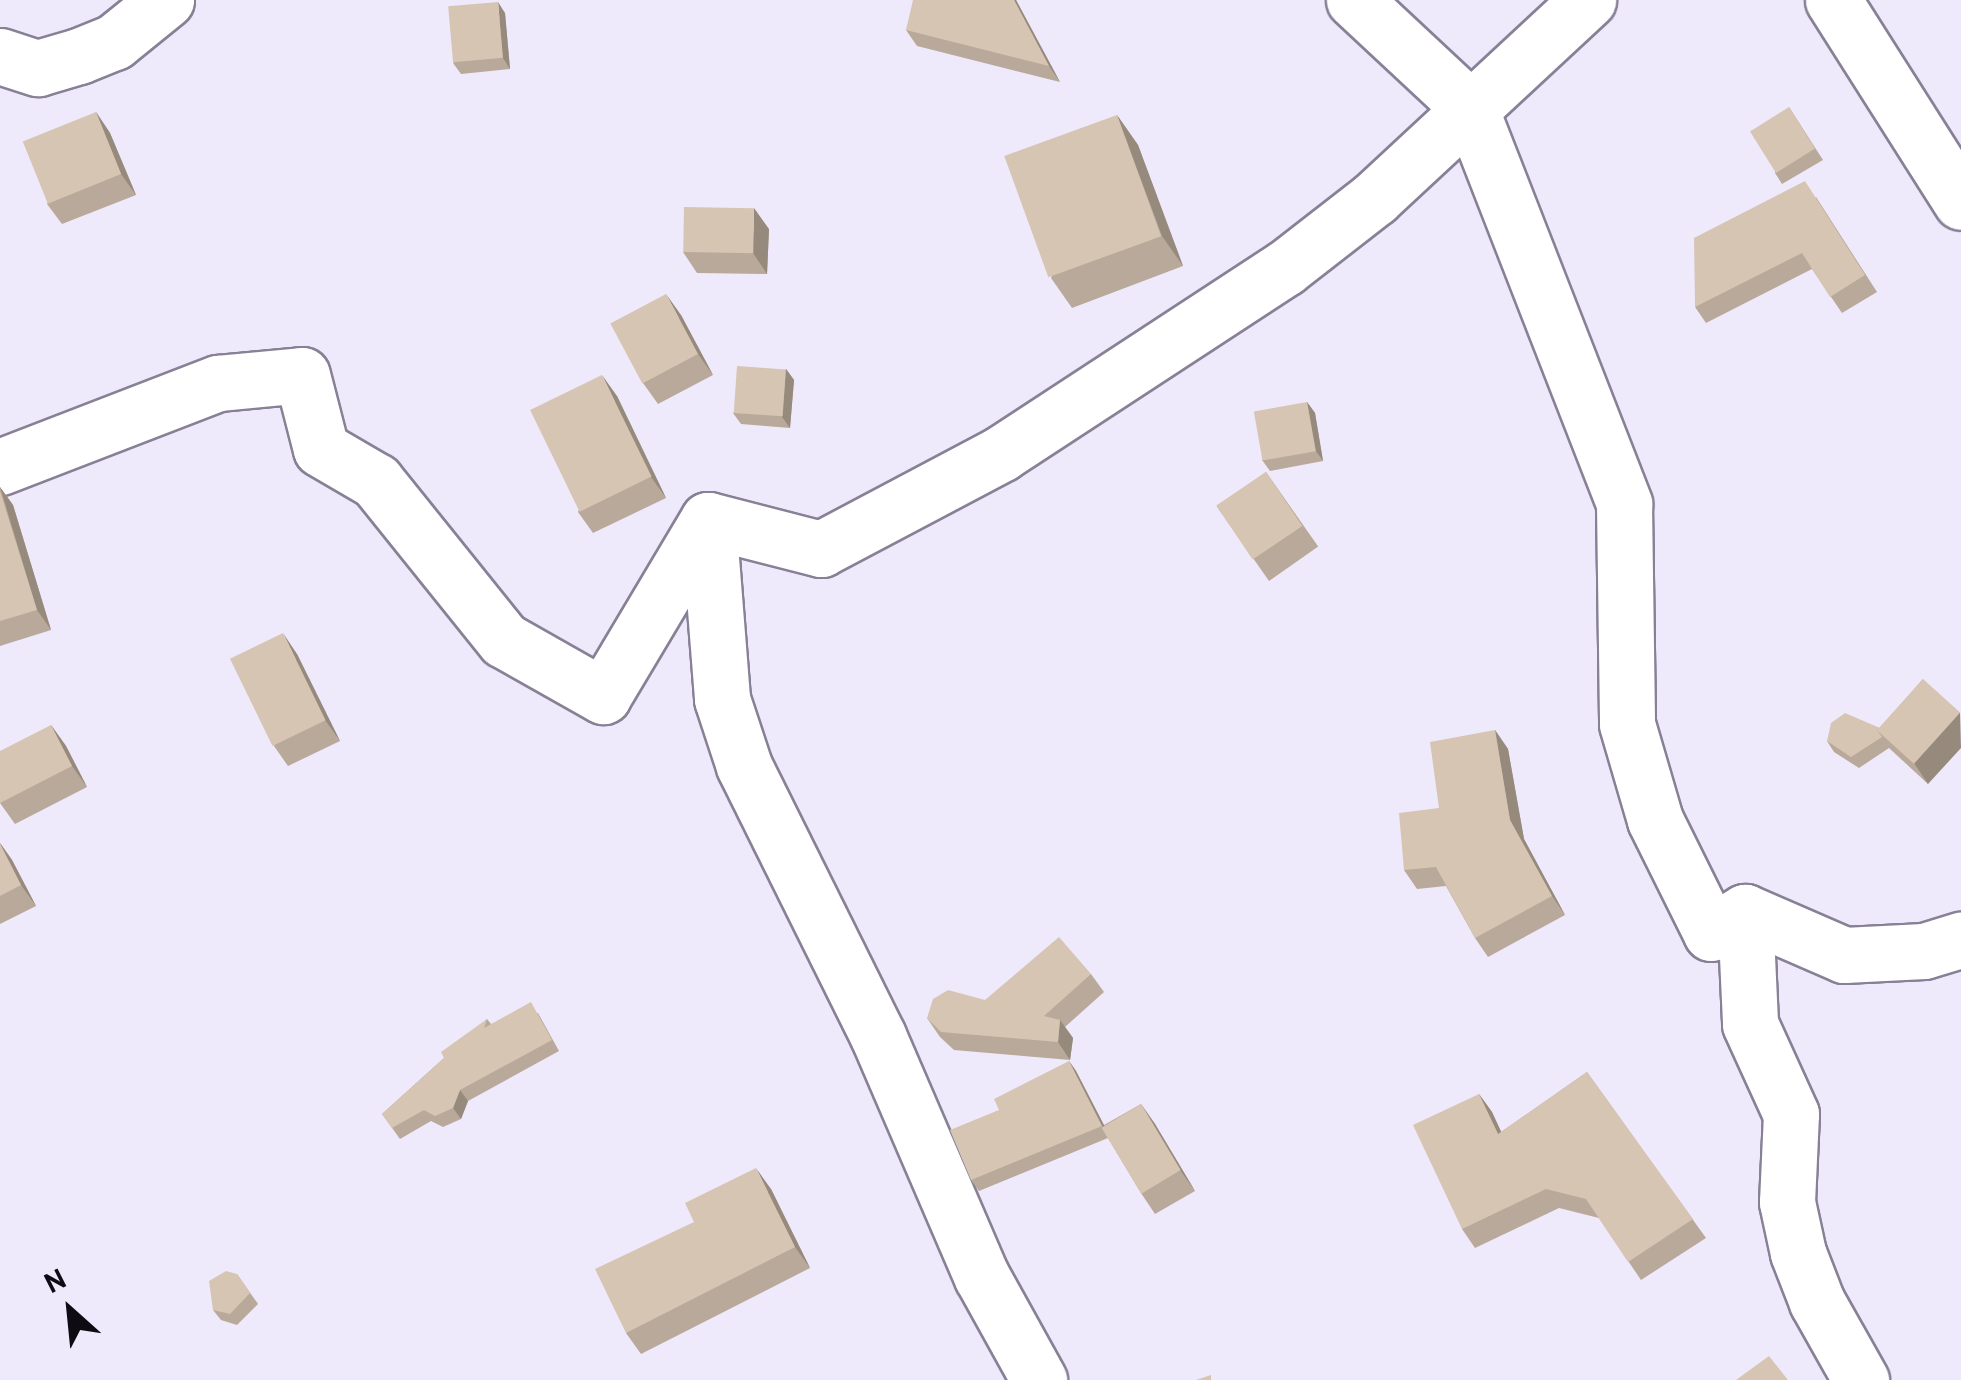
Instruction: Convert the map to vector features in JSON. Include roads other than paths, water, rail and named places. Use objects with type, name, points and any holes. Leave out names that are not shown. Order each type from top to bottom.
[{"type":"street","points":[[0,56],[38,68],[79,56],[114,42],[166,0]]},
{"type":"street","points":[[1354,0],[1470,108],[1624,504],[1627,724],[1655,820],[1710,933],[1745,912]]},
{"type":"street","points":[[708,520],[821,549],[1002,453],[1285,268],[1376,198],[1588,0]]},
{"type":"street","points":[[1833,0],[1961,202]]},
{"type":"street","points":[[0,467],[218,383],[302,374],[321,450],[376,480],[504,640],[603,696],[708,520]]},
{"type":"street","points":[[708,520],[722,699],[744,766],[878,1036],[982,1277],[1039,1380]]},
{"type":"street","points":[[1745,912],[1844,955],[1924,951],[1961,940]]},
{"type":"street","points":[[1745,912],[1750,1024],[1791,1114],[1787,1202],[1798,1253],[1816,1302],[1861,1380]]}]
